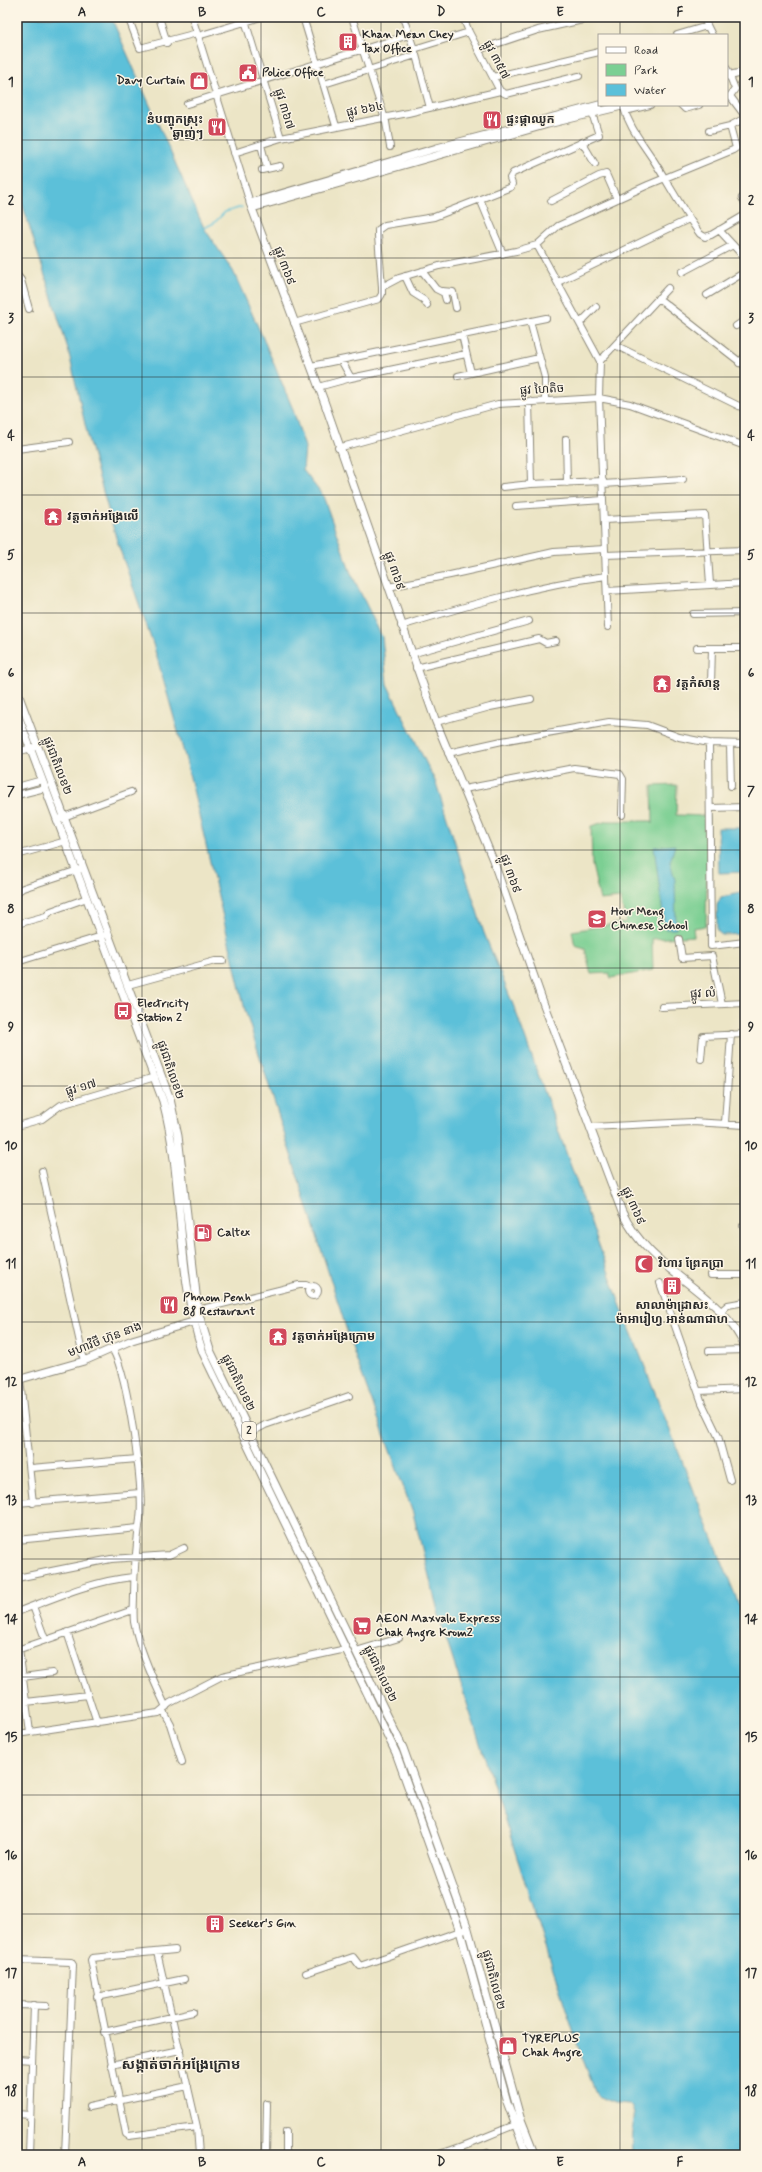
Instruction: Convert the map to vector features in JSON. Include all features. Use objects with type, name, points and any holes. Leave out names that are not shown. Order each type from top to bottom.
[{"type":"main road","points":[[728,75],[745,72]]},
{"type":"main road","points":[[251,206],[598,104]]},
{"type":"main road","points":[[438,152],[592,113],[624,107]]},
{"type":"main road","name":"ផ្លូវ ៣៦៩","points":[[251,206],[311,366],[338,448],[416,668],[448,753],[493,860],[547,1012],[622,1212],[638,1240],[663,1265],[720,1312],[733,1325],[745,1349]]},
{"type":"main road","name":"ផ្លូវជាតិលេខ២","points":[[17,691],[34,747],[42,780],[84,868],[105,935],[155,1068],[170,1099],[178,1136],[194,1311]]},
{"type":"main road","name":"ផ្លូវជាតិលេខ២","points":[[17,713],[34,747],[61,818],[66,841],[87,898],[128,985],[155,1068],[154,1077],[163,1102],[171,1135],[194,1311],[206,1363],[271,1494],[300,1545],[356,1651],[403,1748],[464,1930],[531,2154]]},
{"type":"main road","name":"ផ្លូវជាតិលេខ២","points":[[196,1321],[278,1491],[346,1649],[396,1753],[464,1930],[515,2125],[531,2154]]},
{"type":"main road","name":"មហាវិថី ហ៊ុន នាង","points":[[19,1379],[84,1361],[113,1350],[132,1340],[196,1321]]},
{"type":"main road","points":[[271,1494],[278,1491]]},
{"type":"street","points":[[128,17],[138,47],[142,48],[197,35],[245,19],[261,17]]},
{"type":"street","points":[[158,17],[167,43]]},
{"type":"street","name":"ផ្លូវ ៣៦៩","points":[[192,17],[251,206]]},
{"type":"street","points":[[303,17],[336,126]]},
{"type":"street","points":[[352,17],[369,70],[390,147]]},
{"type":"street","points":[[403,17],[415,52],[430,108]]},
{"type":"street","name":"ផ្លូវ ៣៥៧","points":[[463,17],[469,32],[494,77],[500,92]]},
{"type":"street","points":[[478,50],[538,30],[596,17]]},
{"type":"street","points":[[703,17],[712,34]]},
{"type":"street","name":"ផ្លូវ ៣៦៧","points":[[245,19],[281,138]]},
{"type":"street","points":[[680,34],[708,26]]},
{"type":"street","points":[[324,84],[369,70],[469,32]]},
{"type":"street","points":[[187,104],[409,35]]},
{"type":"street","points":[[494,77],[598,52]]},
{"type":"street","points":[[709,131],[730,126],[745,117],[729,97],[735,89],[728,75]]},
{"type":"street","name":"ផ្លូវ ៦៦៤","points":[[234,153],[281,138],[383,118],[500,92],[506,94],[579,76]]},
{"type":"street","points":[[637,106],[624,107],[636,138],[654,161],[689,219],[705,237],[745,215]]},
{"type":"street","points":[[682,106],[685,109],[696,106]]},
{"type":"street","points":[[294,322],[379,299],[382,294],[378,236],[378,230],[380,227],[401,221],[434,217],[511,187],[512,184],[510,178],[513,173],[599,135],[592,113]]},
{"type":"street","points":[[382,287],[405,276],[422,271],[503,254],[537,245],[558,226],[664,178],[733,150],[736,148],[736,144],[730,126]]},
{"type":"street","points":[[582,142],[595,164]]},
{"type":"street","points":[[261,145],[264,169],[280,166]]},
{"type":"street","points":[[551,201],[606,174],[617,199]]},
{"type":"street","points":[[480,199],[503,254]]},
{"type":"street","points":[[558,282],[689,219]]},
{"type":"street","points":[[719,230],[733,245],[742,250],[745,258]]},
{"type":"street","points":[[537,245],[600,361],[599,398],[608,627]]},
{"type":"street","points":[[682,272],[733,245]]},
{"type":"street","points":[[422,271],[436,289],[453,292],[456,308]]},
{"type":"street","points":[[707,295],[745,272]]},
{"type":"street","points":[[17,275],[21,280],[29,309]]},
{"type":"street","points":[[405,276],[413,293],[424,300],[427,305]]},
{"type":"street","points":[[600,361],[668,288]]},
{"type":"street","points":[[442,291],[446,300]]},
{"type":"street","points":[[658,298],[742,364],[745,356]]},
{"type":"street","points":[[580,323],[596,307]]},
{"type":"street","points":[[311,366],[546,318]]},
{"type":"street","points":[[736,326],[745,320]]},
{"type":"street","points":[[530,321],[545,378],[545,400]]},
{"type":"street","points":[[462,335],[470,373]]},
{"type":"street","points":[[615,345],[745,409]]},
{"type":"street","points":[[318,387],[351,378],[466,354]]},
{"type":"street","points":[[458,376],[539,358]]},
{"type":"street","points":[[340,360],[351,378]]},
{"type":"street","name":"ផ្លូវ ហៃតិច","points":[[338,448],[464,412],[498,404],[545,400],[599,398],[630,404],[745,446]]},
{"type":"street","points":[[529,401],[531,484]]},
{"type":"street","points":[[566,439],[567,482]]},
{"type":"street","points":[[17,448],[69,442]]},
{"type":"street","points":[[504,487],[567,482],[603,483],[683,479]]},
{"type":"street","points":[[516,506],[603,500]]},
{"type":"street","points":[[604,520],[705,515],[710,584]]},
{"type":"street","points":[[388,587],[450,576],[554,552],[707,552],[745,550]]},
{"type":"street","points":[[402,626],[510,593],[569,580],[606,576]]},
{"type":"street","points":[[607,591],[745,583]]},
{"type":"street","points":[[693,614],[745,613]]},
{"type":"street","points":[[411,654],[529,621]]},
{"type":"street","points":[[416,668],[539,639],[546,643],[556,641]]},
{"type":"street","points":[[697,648],[745,648]]},
{"type":"street","points":[[712,648],[712,684]]},
{"type":"street","points":[[436,722],[490,707],[531,699]]},
{"type":"street","points":[[448,753],[502,741],[609,722],[646,725],[678,737],[709,743],[730,745],[745,744]]},
{"type":"street","points":[[709,743],[711,808],[711,946],[722,1004]]},
{"type":"street","points":[[730,745],[731,786]]},
{"type":"street","points":[[17,752],[34,747]]},
{"type":"street","points":[[464,789],[574,768],[620,774],[623,779],[622,815]]},
{"type":"street","points":[[17,787],[42,780]]},
{"type":"street","points":[[17,795],[45,788]]},
{"type":"street","points":[[61,818],[131,792]]},
{"type":"street","points":[[711,808],[745,807]]},
{"type":"street","points":[[17,855],[66,841]]},
{"type":"street","points":[[17,892],[23,888],[84,868]]},
{"type":"street","points":[[17,924],[46,916],[51,910],[87,898]]},
{"type":"street","points":[[17,962],[105,935]]},
{"type":"street","points":[[679,939],[682,958],[712,956]]},
{"type":"street","points":[[711,946],[745,942]]},
{"type":"street","points":[[128,985],[215,961],[223,961]]},
{"type":"street","name":"ផ្លូវ លំ","points":[[662,1007],[745,1003]]},
{"type":"street","points":[[724,1123],[731,1034]]},
{"type":"street","points":[[701,1059],[703,1036],[745,1034]]},
{"type":"street","name":"ផ្លូវ ១៧","points":[[17,1126],[39,1121],[61,1105],[154,1077]]},
{"type":"street","points":[[591,1127],[684,1122],[745,1125]]},
{"type":"street","points":[[42,1171],[84,1361]]},
{"type":"street","points":[[711,1275],[745,1275]]},
{"type":"street","points":[[660,1283],[699,1390],[702,1403],[718,1436],[730,1480]]},
{"type":"street","points":[[194,1311],[299,1285],[306,1285],[310,1287]]},
{"type":"street","points":[[720,1312],[728,1305],[745,1302]]},
{"type":"street","points":[[709,1350],[745,1349]]},
{"type":"street","points":[[113,1350],[117,1358],[122,1378],[137,1459],[140,1493],[140,1518],[133,1577],[133,1610],[138,1634],[182,1762]]},
{"type":"street","points":[[19,1379],[31,1468],[33,1503]]},
{"type":"street","points":[[699,1390],[745,1389]]},
{"type":"street","points":[[250,1433],[265,1425],[349,1396]]},
{"type":"street","points":[[31,1468],[137,1459]]},
{"type":"street","points":[[17,1504],[140,1493]]},
{"type":"street","points":[[17,1540],[138,1528]]},
{"type":"street","points":[[17,1578],[135,1556],[169,1555],[184,1548]]},
{"type":"street","points":[[17,1612],[74,1590],[114,1579],[133,1577]]},
{"type":"street","points":[[33,1606],[45,1639]]},
{"type":"street","points":[[30,1732],[18,1649],[133,1610]]},
{"type":"street","points":[[67,1632],[97,1723]]},
{"type":"street","points":[[356,1651],[398,1638]]},
{"type":"street","points":[[17,1734],[158,1714],[170,1703],[222,1676],[346,1649]]},
{"type":"street","points":[[23,1677],[52,1673]]},
{"type":"street","points":[[17,1703],[88,1695]]},
{"type":"street","points":[[306,1972],[353,1957],[360,1966],[464,1930]]},
{"type":"street","points":[[175,1950],[92,1958],[91,1960],[104,2032],[127,2136],[197,2126]]},
{"type":"street","points":[[158,1952],[197,2126],[200,2155]]},
{"type":"street","points":[[17,1960],[71,1962],[73,1965],[66,2155]]},
{"type":"street","points":[[97,1997],[184,1979]]},
{"type":"street","points":[[17,2005],[46,2006]]},
{"type":"street","points":[[29,2155],[34,2005]]},
{"type":"street","points":[[104,2032],[172,2018],[193,2012]]},
{"type":"street","points":[[111,2065],[180,2050]]},
{"type":"street","points":[[17,2059],[32,2060]]},
{"type":"street","points":[[89,2107],[188,2086]]},
{"type":"street","points":[[266,2104],[266,2155]]},
{"type":"street","points":[[17,2114],[30,2115]]},
{"type":"street","points":[[436,2155],[458,2149],[466,2143],[515,2125]]},
{"type":"street","points":[[286,2132],[286,2155]]},
{"type":"green space","points":[[677,785],[676,815],[708,816],[706,926],[693,928],[694,936],[652,939],[653,970],[611,978],[609,973],[591,974],[585,949],[575,946],[572,931],[626,922],[620,898],[600,900],[592,865],[591,826],[608,821],[652,821],[653,823],[652,786]]},
{"type":"water","points":[[17,17],[111,17],[204,228],[233,271],[292,407],[305,447],[303,470],[323,496],[350,571],[382,637],[387,684],[436,783],[484,933],[516,1012],[620,1304],[745,1620],[745,2155],[632,2155],[634,2114],[632,2108],[629,2104],[615,2103],[597,2096],[579,2049],[441,1623],[413,1513],[354,1353],[245,1010],[186,760],[154,647],[117,541],[89,442],[68,349],[17,187]]},
{"type":"water","points":[[718,828],[745,828],[745,872],[719,873]]},
{"type":"water","points":[[675,845],[670,862],[675,880],[676,929],[665,929],[654,847]]},
{"type":"water","points":[[745,892],[745,934],[722,935],[717,931],[717,905],[721,897]]},
{"type":"waterway","points":[[204,228],[214,223],[225,212],[242,207]]},
{"type":"place","name":"Khan Mean Chey Tax Office","points":[[348,42]]},
{"type":"place","name":"Police Office","points":[[248,73]]},
{"type":"place","name":"Davy Curtain","points":[[199,81]]},
{"type":"place","name":"ផ្ទះផ្កាឈូក","points":[[492,120]]},
{"type":"place","name":"នំបញ្ចុកស្រុះ ឆ្ងាញ់ៗ","points":[[217,127]]},
{"type":"place","name":"វត្តចាក់អង្រែលើ","points":[[53,517]]},
{"type":"place","name":"វត្តកំសាន្ត","points":[[662,684]]},
{"type":"place","name":"Hour Meng Chinese School","points":[[597,919]]},
{"type":"place","name":"Electricity Station 2","points":[[123,1011]]},
{"type":"place","name":"Caltex","points":[[203,1233]]},
{"type":"place","name":"វិហារ ព្រែកប្រា","points":[[644,1264]]},
{"type":"place","name":"សាលាម៉ាដ្រាសះ ម៉ាអារៀហ្វ អាន់ណាជាហ","points":[[672,1286]]},
{"type":"place","name":"Phnom Penh 88 Restaurant","points":[[169,1305]]},
{"type":"place","name":"វត្តចាក់អង្រែក្រោម","points":[[278,1337]]},
{"type":"place","name":"AEON Maxvalu Express Chak Angre Krom2","points":[[362,1626]]},
{"type":"place","name":"Seeker's Gin","points":[[215,1924]]},
{"type":"place","name":"TYREPLUS Chak Angre","points":[[508,2046]]},
{"type":"district","name":"សង្កាត់ចាក់អង្រែក្រោម","points":[[181,2065]]}]
